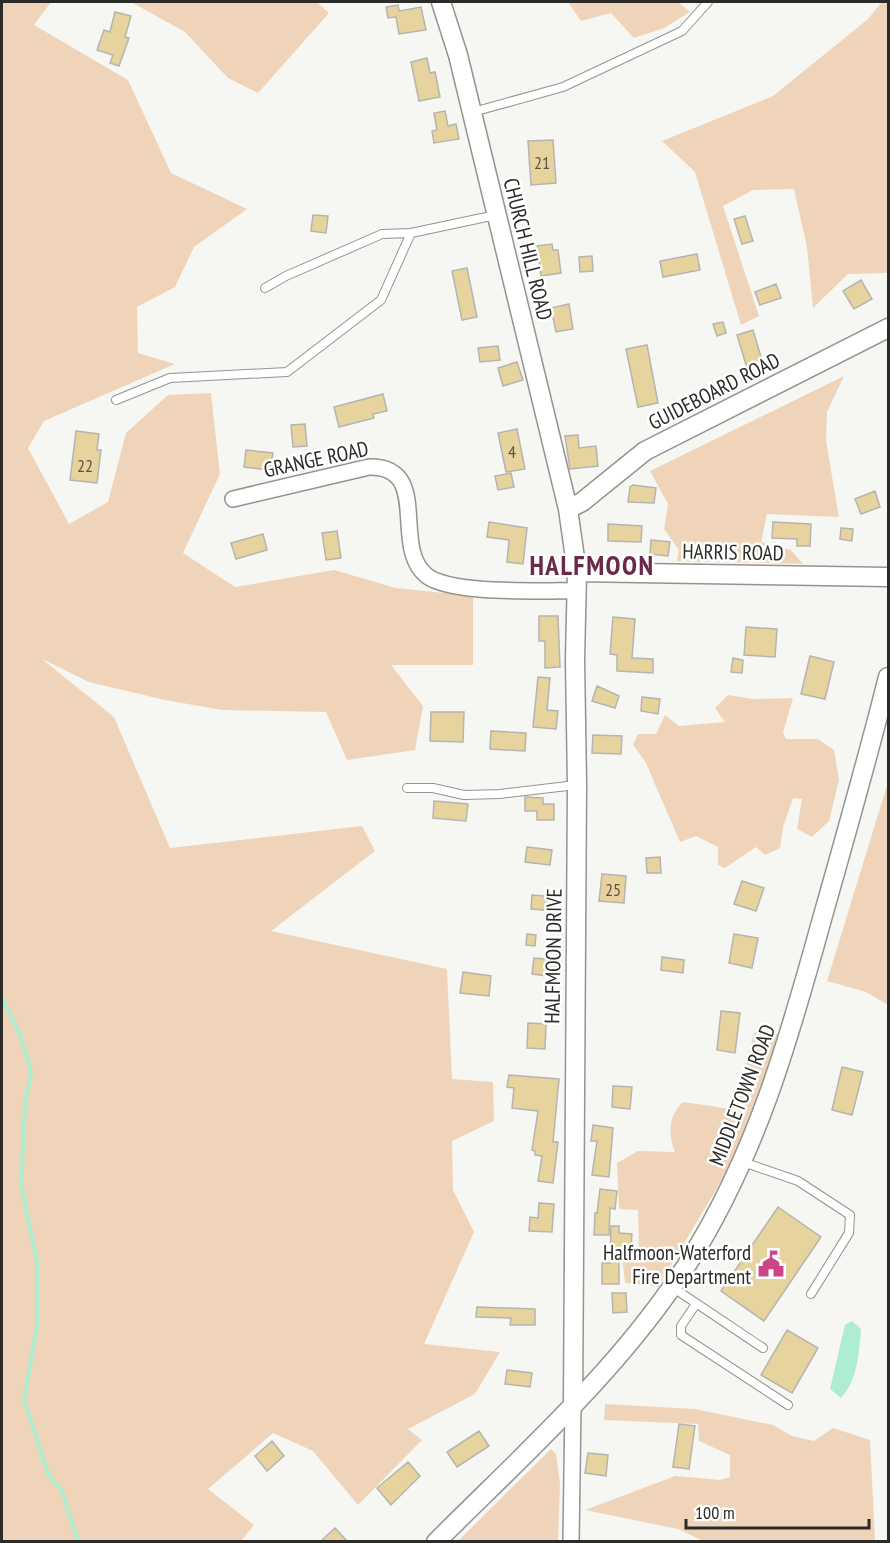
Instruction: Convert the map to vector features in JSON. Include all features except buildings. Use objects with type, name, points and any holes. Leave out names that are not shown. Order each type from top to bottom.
[{"type":"street","name":"CHURCH HILL ROAD","points":[[441,2],[471,112],[568,509]]},
{"type":"street","name":"GUIDEBOARD ROAD","points":[[568,509],[582,502],[645,451],[888,328]]},
{"type":"street","name":"GRANGE ROAD","points":[[233,499],[369,467],[394,470],[404,485],[416,560],[429,577],[456,586],[482,589],[577,591]]},
{"type":"street","name":"HALFMOON DRIVE","points":[[568,509],[578,572],[575,660],[577,785],[573,1404]]},
{"type":"street","name":"HARRIS ROAD","points":[[578,572],[888,578]]},
{"type":"street","name":"MIDDLETOWN ROAD","points":[[436,1542],[573,1404],[645,1321],[688,1263],[743,1162],[788,1045],[888,677]]},
{"type":"street","points":[[571,1542],[573,1404]]},
{"type":"lane","points":[[471,112],[563,87],[682,31],[708,2]]},
{"type":"lane","points":[[265,288],[286,276],[382,234],[411,233],[496,215]]},
{"type":"lane","points":[[116,400],[170,378],[288,372],[381,300],[411,233]]},
{"type":"lane","points":[[406,788],[433,788],[464,795],[577,785]]},
{"type":"lane","points":[[743,1162],[798,1181],[850,1215],[849,1233],[812,1293]]},
{"type":"lane","points":[[670,1287],[763,1348]]},
{"type":"lane","points":[[696,1304],[681,1326],[681,1335],[788,1405]]},
{"type":"shaded area","points":[[2,2],[51,2],[34,25],[128,80],[171,173],[247,209],[194,247],[175,287],[137,307],[138,353],[175,364],[44,421],[28,448],[69,524],[108,502],[126,433],[168,395],[211,393],[220,474],[183,553],[235,587],[334,570],[396,588],[473,596],[473,665],[391,665],[423,706],[415,750],[347,760],[326,712],[222,710],[165,700],[89,682],[42,659],[114,717],[170,848],[362,826],[375,851],[271,931],[447,969],[452,1079],[493,1082],[494,1121],[452,1141],[453,1190],[474,1232],[424,1344],[500,1352],[475,1394],[408,1429],[422,1440],[358,1505],[313,1451],[273,1433],[208,1489],[254,1525],[241,1541],[2,1542]]},
{"type":"shaded area","points":[[131,2],[317,2],[329,13],[258,93],[228,78],[185,32]]},
{"type":"shaded area","points":[[568,2],[678,2],[690,12],[664,28],[634,38],[611,13],[581,21]]},
{"type":"shaded area","points":[[882,2],[888,2],[888,273],[848,274],[813,308],[807,247],[794,189],[753,190],[723,206],[759,316],[741,325],[695,172],[662,141],[773,96],[868,19]]},
{"type":"shaded area","points":[[844,376],[827,412],[826,441],[839,517],[767,514],[761,542],[791,550],[803,564],[677,561],[679,550],[664,529],[668,504],[650,471]]},
{"type":"shaded area","points":[[728,695],[753,699],[793,698],[783,733],[786,739],[818,739],[834,750],[839,780],[829,821],[812,837],[797,829],[802,799],[793,798],[783,827],[780,848],[765,855],[756,847],[725,868],[718,865],[718,847],[696,836],[680,842],[645,761],[633,745],[638,734],[656,734],[665,715],[679,726],[725,722],[715,708]]},
{"type":"shaded area","points":[[888,782],[888,1005],[866,992],[827,981]]},
{"type":"shaded area","points":[[755,1032],[778,1034],[759,1094],[729,1168],[658,1287],[625,1283],[622,1255],[639,1251],[638,1210],[619,1209],[617,1163],[638,1151],[675,1152],[670,1132],[672,1119],[683,1102],[731,1109]]},
{"type":"shaded area","points":[[852,1321],[861,1329],[858,1356],[851,1383],[841,1398],[830,1389],[845,1325]]},
{"type":"shaded area","points":[[605,1404],[695,1409],[773,1425],[792,1436],[814,1441],[833,1428],[870,1440],[875,1541],[703,1541],[678,1529],[585,1510],[675,1476],[720,1480],[730,1477],[730,1455],[699,1441],[698,1424],[604,1420]]},
{"type":"shaded area","points":[[551,1449],[556,1454],[560,1484],[558,1541],[458,1541]]},
{"type":"waterway","points":[[2,998],[21,1037],[31,1072],[25,1104],[21,1185],[37,1261],[37,1326],[24,1399],[48,1474],[62,1491],[78,1542]]},
{"type":"place","name":"Halfmoon-Waterford Fire Department","points":[[771,1264]]},
{"type":"district","name":"HALFMOON","points":[[592,565]]}]
